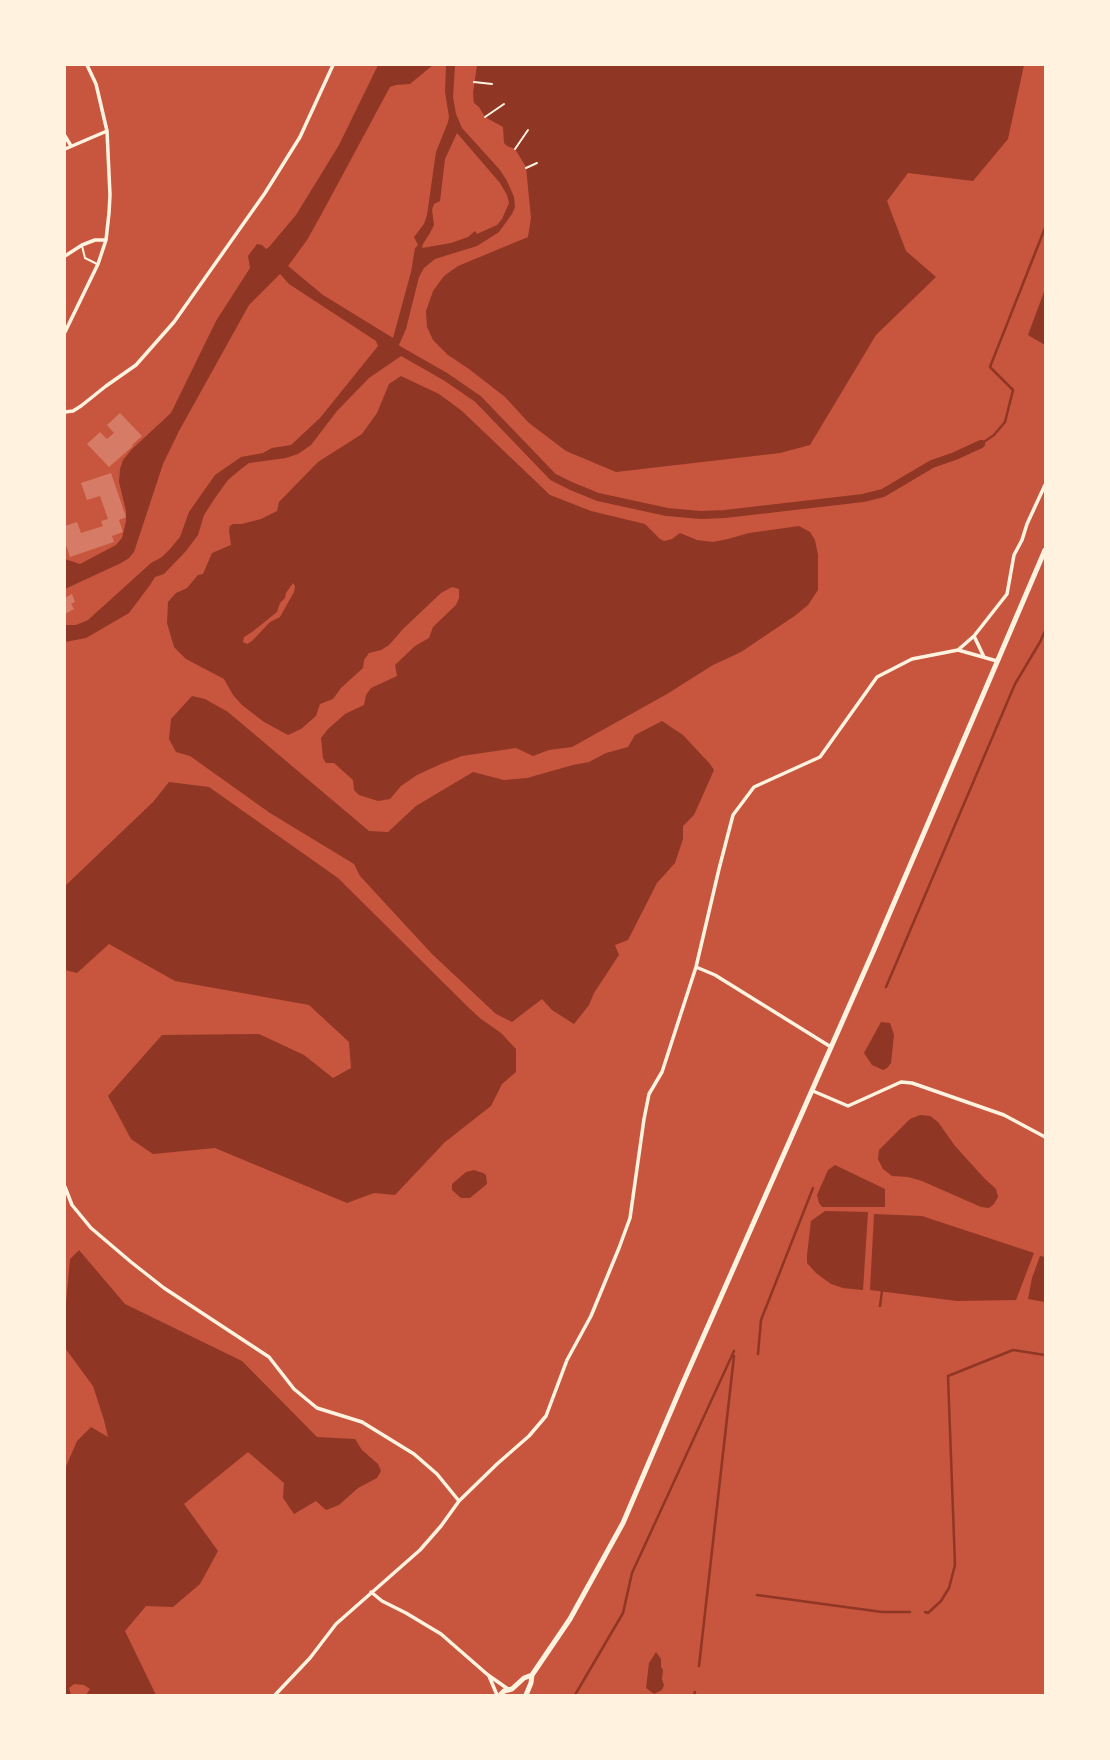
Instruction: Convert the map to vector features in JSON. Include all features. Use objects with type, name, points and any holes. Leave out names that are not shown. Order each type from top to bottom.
[{"type":"main road","points":[[510,1689],[524,1695],[532,1675],[570,1619],[623,1523],[813,1091],[1045,550]]},
{"type":"main road","points":[[499,1695],[532,1675]]},
{"type":"street","points":[[65,332],[98,264],[106,240],[110,195],[107,131],[96,84],[87,65]]},
{"type":"street","points":[[65,412],[81,406],[136,365],[174,322],[265,193],[300,137],[333,65]]},
{"type":"street","points":[[65,149],[107,131]]},
{"type":"street","points":[[65,136],[71,146]]},
{"type":"street","points":[[65,256],[82,245],[95,240],[106,240]]},
{"type":"street","points":[[958,650],[974,636],[1007,594],[1014,555],[1023,540],[1027,524],[1045,485]]},
{"type":"street","points":[[974,636],[984,658]]},
{"type":"street","points":[[275,1695],[317,1651],[336,1624],[420,1550],[459,1501],[540,1424],[551,1404],[567,1360],[591,1316],[630,1218],[649,1094],[662,1072],[696,967],[733,816],[754,787],[820,757],[877,677],[912,659],[958,650],[997,662]]},
{"type":"street","points":[[696,967],[715,975],[831,1047]]},
{"type":"street","points":[[813,1091],[848,1106],[901,1082],[912,1083],[1004,1115],[1045,1137]]},
{"type":"street","points":[[65,1188],[72,1205],[91,1228],[131,1262],[164,1288],[269,1357],[294,1389],[317,1408],[362,1422],[414,1454],[437,1474],[459,1501]]},
{"type":"street","points":[[371,1592],[440,1634],[488,1675],[510,1689]]},
{"type":"street","points":[[488,1675],[499,1695]]},
{"type":"lane","points":[[82,245],[85,258],[98,264]]},
{"type":"path","points":[[474,82],[492,84]]},
{"type":"path","points":[[485,117],[504,104]]},
{"type":"path","points":[[515,149],[528,130]]},
{"type":"path","points":[[526,168],[537,163]]},
{"type":"shaded area","points":[[378,65],[433,65],[410,84],[390,87],[307,240],[288,266],[323,295],[393,338],[415,248],[418,245],[414,237],[427,215],[436,152],[449,117],[445,92],[446,65],[455,65],[453,97],[462,128],[500,170],[514,197],[515,207],[499,232],[477,246],[435,259],[424,268],[399,345],[404,354],[369,378],[337,411],[311,445],[298,454],[249,463],[241,469],[228,480],[215,498],[204,515],[198,535],[186,551],[164,574],[155,577],[129,613],[86,638],[65,642],[65,625],[76,625],[88,620],[170,549],[180,537],[189,512],[215,475],[241,457],[291,445],[320,418],[378,346],[376,341],[289,284],[280,274],[249,305],[179,431],[163,464],[134,552],[121,563],[65,589],[65,559],[80,564],[116,545],[122,538],[126,521],[119,482],[123,460],[171,413],[216,321],[250,268],[248,256],[257,244],[266,249],[269,247],[296,215],[339,145]],"holes":[[[457,133],[500,183],[509,203],[497,225],[477,234],[475,231],[468,237],[451,243],[422,248],[434,225],[432,210],[434,204],[440,201],[445,159]]]},
{"type":"shaded area","points":[[477,65],[1024,65],[1008,139],[973,181],[908,173],[887,201],[906,251],[936,277],[876,335],[810,445],[780,453],[616,472],[566,451],[529,423],[505,397],[448,355],[433,340],[427,327],[426,311],[433,291],[444,276],[458,266],[528,237],[531,218],[526,167],[515,149],[504,143],[503,127],[485,117],[474,103]]},
{"type":"shaded area","points":[[1045,289],[1045,345],[1028,335]]},
{"type":"shaded area","points":[[401,376],[439,394],[462,411],[550,495],[591,511],[645,524],[664,541],[680,533],[697,540],[713,542],[749,533],[799,526],[810,532],[815,540],[818,590],[808,605],[796,615],[741,652],[713,665],[572,747],[549,750],[533,756],[516,748],[462,756],[417,775],[401,786],[390,799],[378,801],[359,795],[354,790],[353,780],[334,763],[326,763],[321,738],[345,714],[364,705],[371,688],[397,676],[395,665],[415,646],[429,638],[433,627],[456,605],[459,589],[452,587],[441,593],[389,645],[369,653],[363,668],[333,699],[320,704],[316,716],[301,729],[288,735],[264,722],[242,705],[224,679],[186,659],[174,647],[167,623],[168,602],[176,593],[187,588],[198,575],[203,574],[212,553],[231,545],[230,526],[261,519],[277,511],[279,502],[318,462],[362,434],[377,413],[389,384]],"holes":[[[293,583],[295,586],[280,617],[270,622],[252,641],[247,644],[243,642],[244,637],[277,612]]]},
{"type":"shaded area","points":[[192,696],[205,699],[228,712],[369,831],[388,832],[416,806],[473,772],[504,780],[527,778],[589,762],[606,753],[628,747],[635,735],[662,721],[683,735],[714,770],[694,815],[683,826],[683,839],[675,863],[657,883],[628,940],[615,945],[619,955],[589,1005],[574,1024],[552,1010],[542,999],[512,1022],[496,1014],[432,954],[360,876],[354,864],[270,813],[190,756],[176,752],[169,739],[171,719]]},
{"type":"shaded area","points":[[169,782],[209,787],[338,878],[468,1007],[501,1033],[516,1049],[516,1072],[502,1084],[491,1106],[445,1142],[395,1195],[374,1193],[347,1203],[215,1148],[153,1154],[131,1139],[108,1096],[162,1035],[259,1034],[304,1055],[333,1078],[351,1068],[349,1042],[309,1005],[175,981],[109,944],[77,973],[65,970],[65,886],[153,802]]},
{"type":"shaded area","points":[[881,1022],[890,1023],[894,1035],[891,1063],[883,1070],[872,1065],[864,1053]]},
{"type":"shaded area","points":[[920,1115],[930,1116],[938,1122],[955,1146],[996,1189],[998,1197],[989,1208],[922,1181],[892,1176],[883,1169],[878,1159],[879,1150],[910,1119]]},
{"type":"shaded area","points":[[835,1165],[885,1189],[885,1207],[822,1207],[817,1195],[828,1170]]},
{"type":"shaded area","points":[[474,1170],[486,1175],[487,1184],[470,1198],[461,1198],[452,1190],[452,1184],[466,1172]]},
{"type":"shaded area","points":[[825,1211],[868,1212],[863,1290],[831,1284],[807,1263],[811,1221]]},
{"type":"shaded area","points":[[874,1214],[922,1216],[1034,1253],[1016,1300],[957,1301],[870,1290]]},
{"type":"shaded area","points":[[79,1250],[125,1304],[242,1361],[317,1437],[355,1439],[381,1471],[377,1478],[358,1488],[339,1505],[326,1510],[316,1501],[294,1514],[283,1498],[284,1483],[248,1452],[184,1504],[218,1551],[200,1584],[173,1607],[146,1606],[125,1631],[156,1695],[86,1695],[90,1689],[74,1684],[69,1688],[71,1695],[65,1695],[65,1469],[77,1441],[91,1427],[108,1437],[93,1386],[65,1348],[70,1259]]},
{"type":"shaded area","points":[[1040,1256],[1045,1257],[1045,1302],[1028,1299]]},
{"type":"shaded area","points":[[656,1652],[661,1659],[664,1685],[662,1690],[654,1694],[646,1688],[649,1663]]},
{"type":"building","points":[[120,413],[142,436],[109,467],[87,444],[100,432],[107,439],[114,433],[107,425]]},
{"type":"building","points":[[111,473],[126,517],[119,520],[123,532],[112,536],[114,542],[70,557],[65,542],[65,526],[77,522],[81,533],[103,526],[101,521],[108,519],[100,496],[87,500],[81,483]]},
{"type":"building","points":[[72,594],[75,602],[71,604],[74,609],[65,614],[65,598]]},
{"type":"waterway","points":[[981,444],[994,435],[1005,422],[1013,390],[990,367],[1045,228]]},
{"type":"waterway","points":[[397,349],[478,399],[553,477],[598,497],[667,512],[725,514],[863,498],[883,493],[932,464],[981,444]]},
{"type":"waterway","points":[[886,987],[1015,684],[1045,631]]},
{"type":"waterway","points":[[758,1354],[761,1320],[813,1188]]},
{"type":"waterway","points":[[880,1306],[882,1291]]},
{"type":"waterway","points":[[925,1612],[928,1613],[941,1601],[949,1588],[955,1565],[948,1376],[1013,1350],[1045,1355]]},
{"type":"waterway","points":[[575,1695],[623,1613],[632,1573],[734,1351]]},
{"type":"waterway","points":[[699,1666],[734,1356]]},
{"type":"waterway","points":[[757,1595],[882,1612],[910,1612]]}]
